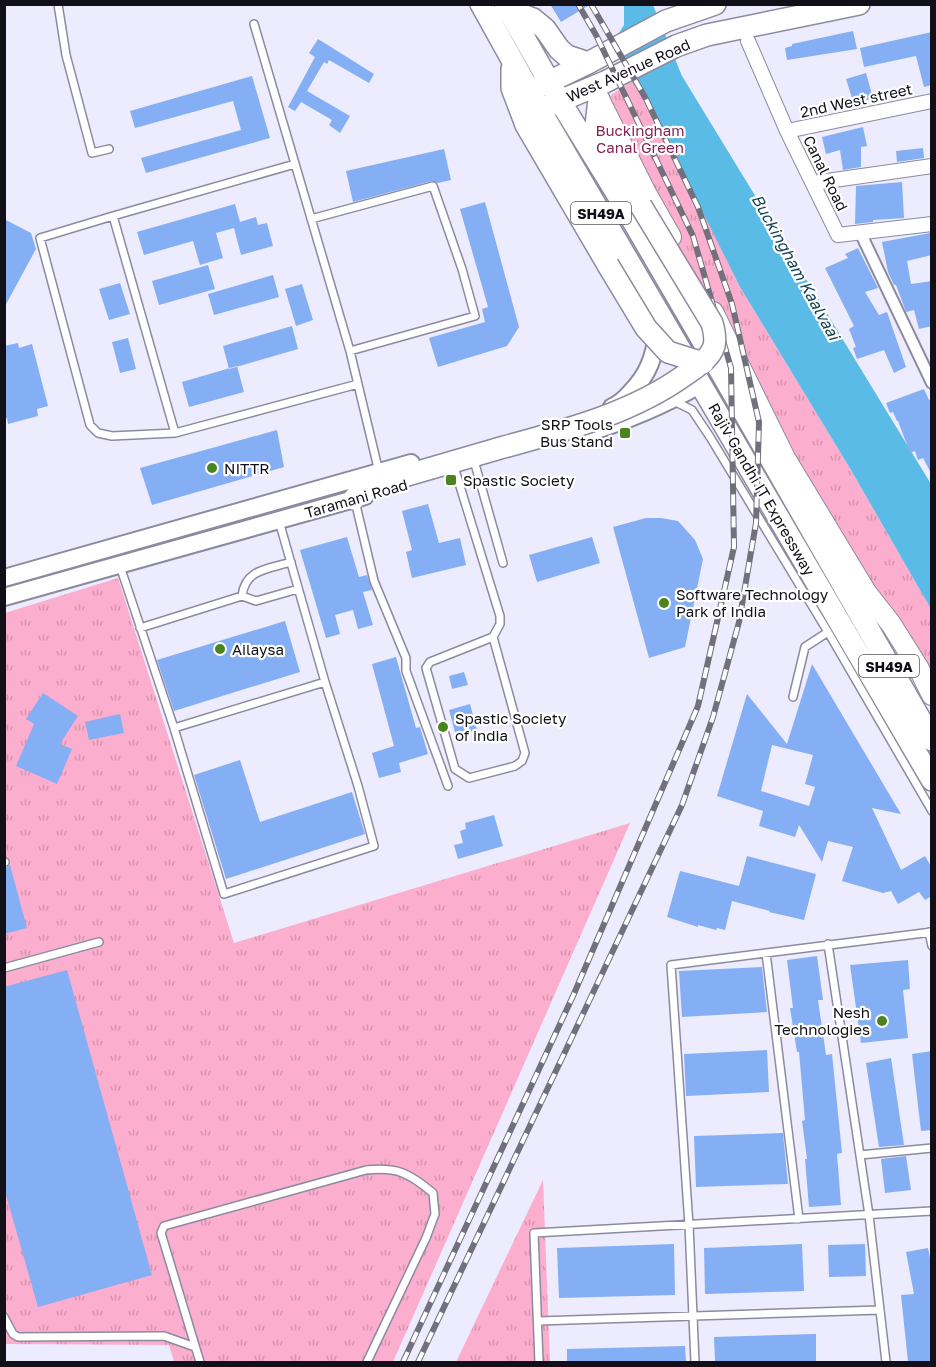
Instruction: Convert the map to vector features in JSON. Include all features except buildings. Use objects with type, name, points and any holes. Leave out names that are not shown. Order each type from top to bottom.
[{"type":"main road","points":[[481,4],[511,59],[521,87],[540,110]]},
{"type":"main road","name":"West Avenue Road","points":[[540,110],[565,109],[596,93],[634,67],[676,46],[707,35],[859,4]]},
{"type":"main road","name":"West Avenue Road","points":[[521,87],[549,82],[666,21],[707,5]]},
{"type":"main road","points":[[506,7],[533,19],[567,56],[588,63]]},
{"type":"main road","points":[[506,7],[549,82]]},
{"type":"main road","name":"SH49A","points":[[549,82],[856,592],[845,628]]},
{"type":"main road","points":[[521,87],[512,88],[526,125],[646,328],[668,352],[703,363]]},
{"type":"main road","points":[[354,499],[363,488],[619,412],[664,390],[703,363],[714,346],[715,332],[712,323],[641,206],[596,125],[596,93]]},
{"type":"main road","points":[[596,93],[646,193],[719,321],[785,458],[856,592],[891,624],[918,667],[932,695]]},
{"type":"main road","points":[[565,109],[596,125]]},
{"type":"main road","name":"SH49A","points":[[540,110],[661,315]]},
{"type":"main road","name":"Rajiv Gandhi IT Expressway","points":[[661,315],[845,628],[875,662],[932,780]]},
{"type":"main road","name":"SH49A","points":[[875,662],[932,740]]},
{"type":"street","name":"Canal Road","points":[[748,41],[787,131],[838,235],[932,224]]},
{"type":"street","name":"2nd West street","points":[[787,131],[932,101]]},
{"type":"street","points":[[813,183],[932,166]]},
{"type":"street","points":[[860,232],[932,383]]},
{"type":"street","points":[[661,315],[652,362],[672,400]]},
{"type":"street","name":"Taramani Road","points":[[4,578],[618,405],[643,381],[652,362]]},
{"type":"street","name":"Taramani Road","points":[[4,597],[623,422],[701,384]]},
{"type":"lane","points":[[58,4],[66,55],[92,153],[109,149]]},
{"type":"lane","points":[[254,24],[350,351],[379,472]]},
{"type":"lane","points":[[295,164],[40,238],[90,425],[98,433],[112,436],[175,433],[358,384]]},
{"type":"lane","points":[[311,219],[433,186],[476,316],[350,351]]},
{"type":"lane","points":[[113,216],[175,433]]},
{"type":"lane","points":[[672,400],[692,410],[845,628],[932,811]]},
{"type":"lane","points":[[475,464],[503,563]]},
{"type":"lane","points":[[455,470],[500,616],[500,624],[493,637],[430,662],[426,668],[455,769],[469,778],[515,766],[522,761],[525,753],[493,637]]},
{"type":"lane","points":[[354,499],[374,581],[406,658],[406,671],[448,786]]},
{"type":"lane","points":[[120,566],[174,728],[224,894],[374,846],[279,520]]},
{"type":"lane","points":[[242,596],[243,584],[247,578],[291,562]]},
{"type":"lane","points":[[140,628],[242,596],[256,601],[298,589]]},
{"type":"lane","points":[[793,697],[805,647],[845,628]]},
{"type":"lane","points":[[174,728],[325,682]]},
{"type":"lane","points":[[695,1362],[689,1225],[671,965],[930,932],[932,946]]},
{"type":"lane","points":[[4,968],[99,942]]},
{"type":"lane","points":[[828,944],[869,1215],[886,1362]]},
{"type":"lane","points":[[766,953],[799,1219]]},
{"type":"lane","points":[[860,1155],[932,1148]]},
{"type":"lane","points":[[200,1362],[161,1233],[164,1226],[366,1170],[383,1168],[398,1170],[413,1176],[433,1193],[435,1214],[426,1238],[367,1362]]},
{"type":"lane","points":[[539,1362],[534,1233],[932,1211]]},
{"type":"lane","points":[[538,1321],[880,1310]]},
{"type":"lane","points":[[4,1317],[13,1334],[18,1337],[164,1335],[195,1347]]},
{"type":"green space","name":"Buckingham Canal Green","points":[[638,78],[740,287],[851,470],[931,609],[931,678],[857,565],[670,238],[607,104],[612,94]]},
{"type":"green space","points":[[118,578],[234,943],[630,823],[393,1362],[174,1362],[169,1345],[5,1344],[5,613]]},
{"type":"green space","points":[[543,1180],[550,1362],[456,1362]]},
{"type":"water","name":"Buckingham Kaalvaai","points":[[624,5],[653,5],[682,76],[931,484],[931,609],[851,470],[740,287],[616,38],[624,25]]},
{"type":"railway","points":[[403,1362],[573,996],[698,706],[734,547],[731,368],[693,236],[596,35],[578,4]]},
{"type":"railway","points":[[418,1362],[682,805],[713,717],[739,622],[756,523],[759,422],[732,304],[698,207],[646,99],[591,4]]},
{"type":"place","name":"SRP Tools Bus Stand","points":[[625,433]]},
{"type":"place","name":"NITTR","points":[[212,468]]},
{"type":"place","name":"Spastic Society","points":[[451,480]]},
{"type":"place","name":"Software Technology Park of India","points":[[664,603]]},
{"type":"place","name":"Ailaysa","points":[[220,649]]},
{"type":"place","name":"Spastic Society of india","points":[[443,727]]},
{"type":"place","name":"Nesh Technologies","points":[[882,1021]]}]
